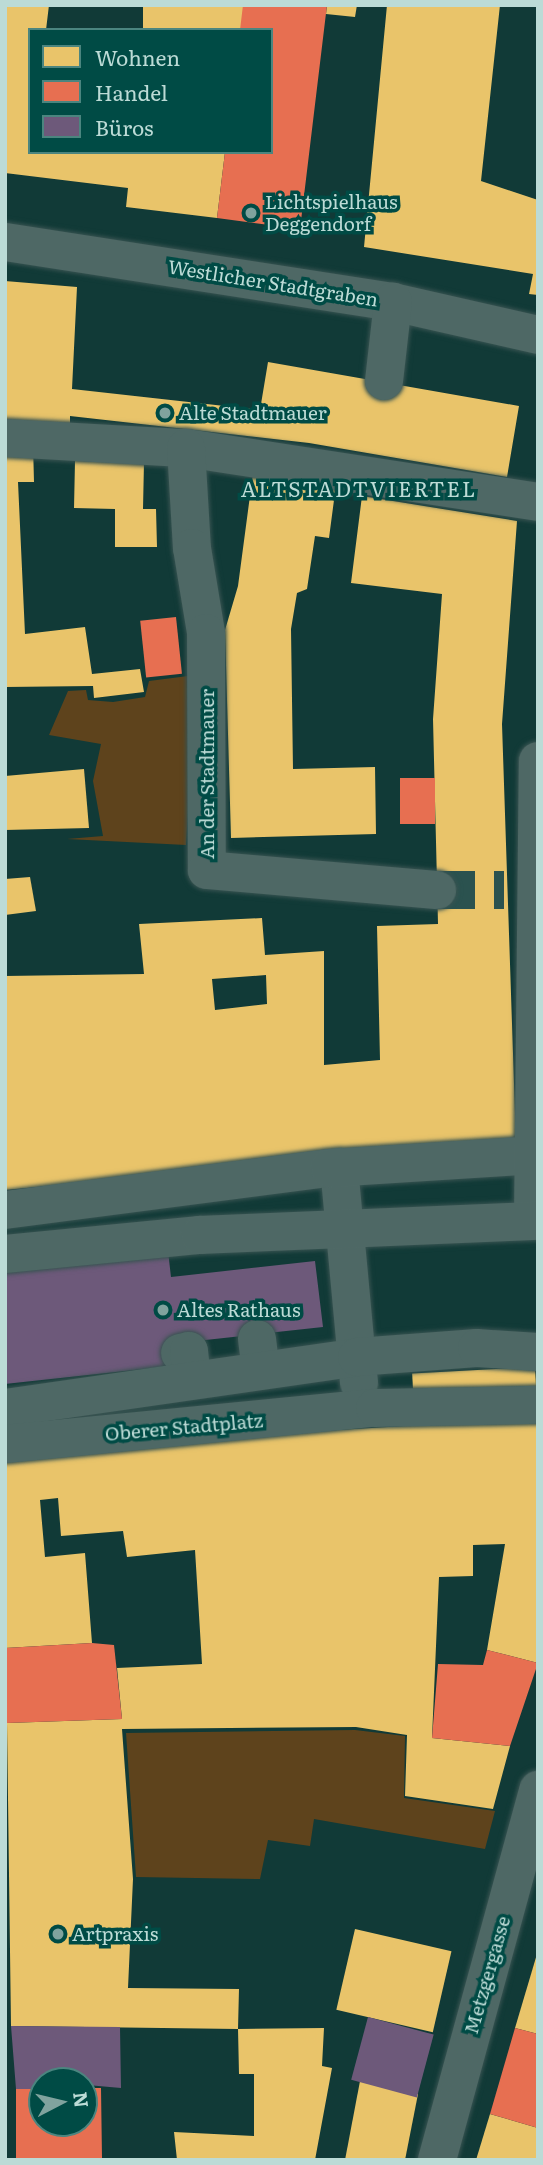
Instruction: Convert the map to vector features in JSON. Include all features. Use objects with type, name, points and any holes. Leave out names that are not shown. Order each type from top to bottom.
[{"type":"street","name":"Westlicher Stadtgraben","points":[[5,242],[393,302],[538,335]]},
{"type":"street","points":[[384,381],[393,302]]},
{"type":"street","points":[[5,438],[186,448],[538,502]]},
{"type":"street","name":"An der Stadtmauer","points":[[186,448],[192,548],[206,633],[207,870],[437,890]]},
{"type":"street","points":[[5,1254],[246,1247],[346,1225],[535,1220],[534,1155],[519,891],[538,761]]},
{"type":"street","points":[[5,1210],[339,1167],[534,1155]]},
{"type":"street","points":[[339,1167],[362,1410]]},
{"type":"street","points":[[477,1348],[478,1402]]},
{"type":"street","name":"Oberer Stadtplatz","points":[[11,1406],[186,1366],[259,1354],[357,1357],[477,1348],[538,1352]]},
{"type":"street","name":"Oberer Stadtplatz","points":[[11,1406],[362,1410],[478,1402],[538,1405]]},
{"type":"street","name":"Metzgergasse","points":[[437,2160],[538,1790]]},
{"type":"shaded area","points":[[196,675],[186,845],[67,839],[103,836],[93,781],[101,744],[49,735],[68,691],[86,690],[88,700],[113,702],[145,697],[149,681]]},
{"type":"shaded area","points":[[355,1730],[405,1736],[404,1798],[495,1811],[485,1849],[314,1819],[310,1846],[268,1840],[260,1879],[136,1877],[126,1733]]},
{"type":"building: Wohnen","points":[[5,5],[49,5],[46,28],[28,28],[28,154],[225,154],[217,218],[126,207],[128,188],[5,173]]},
{"type":"building: Wohnen","points":[[143,5],[243,5],[243,28],[143,28]]},
{"type":"building: Wohnen","points":[[327,5],[357,5],[355,17],[326,14]]},
{"type":"building: Wohnen","points":[[387,5],[500,5],[481,181],[538,200],[538,295],[529,294],[533,274],[364,247]]},
{"type":"building: Wohnen","points":[[5,281],[77,287],[72,389],[260,410],[268,362],[519,406],[507,477],[309,443],[70,416],[70,431],[5,427]]},
{"type":"building: Wohnen","points":[[5,444],[33,444],[34,482],[18,482],[25,634],[85,627],[92,674],[140,669],[144,692],[94,698],[93,686],[5,687]]},
{"type":"building: Wohnen","points":[[75,461],[144,462],[143,509],[156,509],[157,547],[115,547],[115,509],[74,508]]},
{"type":"building: Wohnen","points":[[253,473],[336,485],[329,538],[315,536],[307,589],[297,593],[291,629],[293,769],[375,767],[376,834],[231,838],[225,630],[238,586]]},
{"type":"building: Wohnen","points":[[362,496],[517,521],[502,724],[516,1143],[5,1190],[5,976],[144,974],[139,924],[262,918],[265,955],[324,951],[324,1065],[380,1060],[377,926],[438,924],[433,719],[442,594],[351,583]],"holes":[[[266,975],[267,1004],[215,1010],[212,979]]]},
{"type":"building: Wohnen","points":[[84,769],[89,828],[5,830],[5,776]]},
{"type":"building: Wohnen","points":[[30,877],[36,911],[5,915],[5,879]]},
{"type":"building: Wohnen","points":[[535,1367],[536,1386],[413,1392],[412,1373]]},
{"type":"building: Wohnen","points":[[538,1418],[538,1663],[487,1650],[505,1544],[473,1545],[473,1576],[439,1577],[432,1738],[510,1746],[493,1809],[405,1796],[407,1735],[356,1727],[122,1729],[133,1879],[128,1988],[239,1989],[238,2029],[11,2026],[7,1723],[122,1719],[117,1668],[202,1664],[195,1550],[127,1557],[123,1531],[61,1536],[58,1498],[40,1500],[45,1557],[85,1553],[92,1643],[5,1648],[5,1450]]},
{"type":"building: Wohnen","points":[[355,1929],[451,1951],[433,2032],[336,2010]]},
{"type":"building: Wohnen","points":[[538,1954],[538,2034],[515,2028]]},
{"type":"building: Wohnen","points":[[324,2028],[322,2066],[332,2068],[315,2160],[177,2160],[174,2132],[254,2136],[254,2074],[239,2074],[238,2029]]},
{"type":"building: Wohnen","points":[[360,2081],[418,2094],[405,2160],[345,2160]]},
{"type":"building: Wohnen","points":[[490,2114],[538,2128],[538,2160],[476,2160]]},
{"type":"building: Handel","points":[[243,5],[327,5],[300,229],[217,218],[225,154],[273,154],[273,28],[240,28]]},
{"type":"building: Handel","points":[[176,617],[182,674],[146,677],[140,621]]},
{"type":"building: Handel","points":[[400,778],[435,778],[435,824],[400,824]]},
{"type":"building: Handel","points":[[92,1643],[114,1645],[122,1719],[7,1723],[5,1648]]},
{"type":"building: Handel","points":[[487,1650],[538,1663],[510,1746],[432,1738],[438,1664],[483,1665]]},
{"type":"building: Handel","points":[[515,2028],[538,2034],[538,2128],[490,2114]]},
{"type":"building: Handel","points":[[98,2088],[101,2088],[102,2158],[16,2159],[16,2089],[28,2089],[28,2137],[98,2137]]},
{"type":"building: Büros","name":"Altes Rathaus","points":[[168,1251],[171,1277],[315,1261],[323,1327],[178,1343],[180,1365],[5,1384],[5,1269]]},
{"type":"building: Büros","points":[[368,2017],[434,2035],[417,2097],[351,2080]]},
{"type":"building: Büros","points":[[11,2026],[120,2027],[121,2088],[98,2086],[98,2067],[28,2067],[28,2089],[16,2089]]},
{"type":"tunnel","points":[[437,890],[504,890]]},
{"type":"place","name":"Lichtspielhaus Deggendorf","points":[[251,213]]},
{"type":"place","name":"Alte Stadtmauer","points":[[165,413]]},
{"type":"place","name":"Altes Rathaus","points":[[163,1310]]},
{"type":"place","name":"Artpraxis","points":[[58,1934]]},
{"type":"district","name":"ALTSTADTVIERTEL","points":[[359,488]]}]
